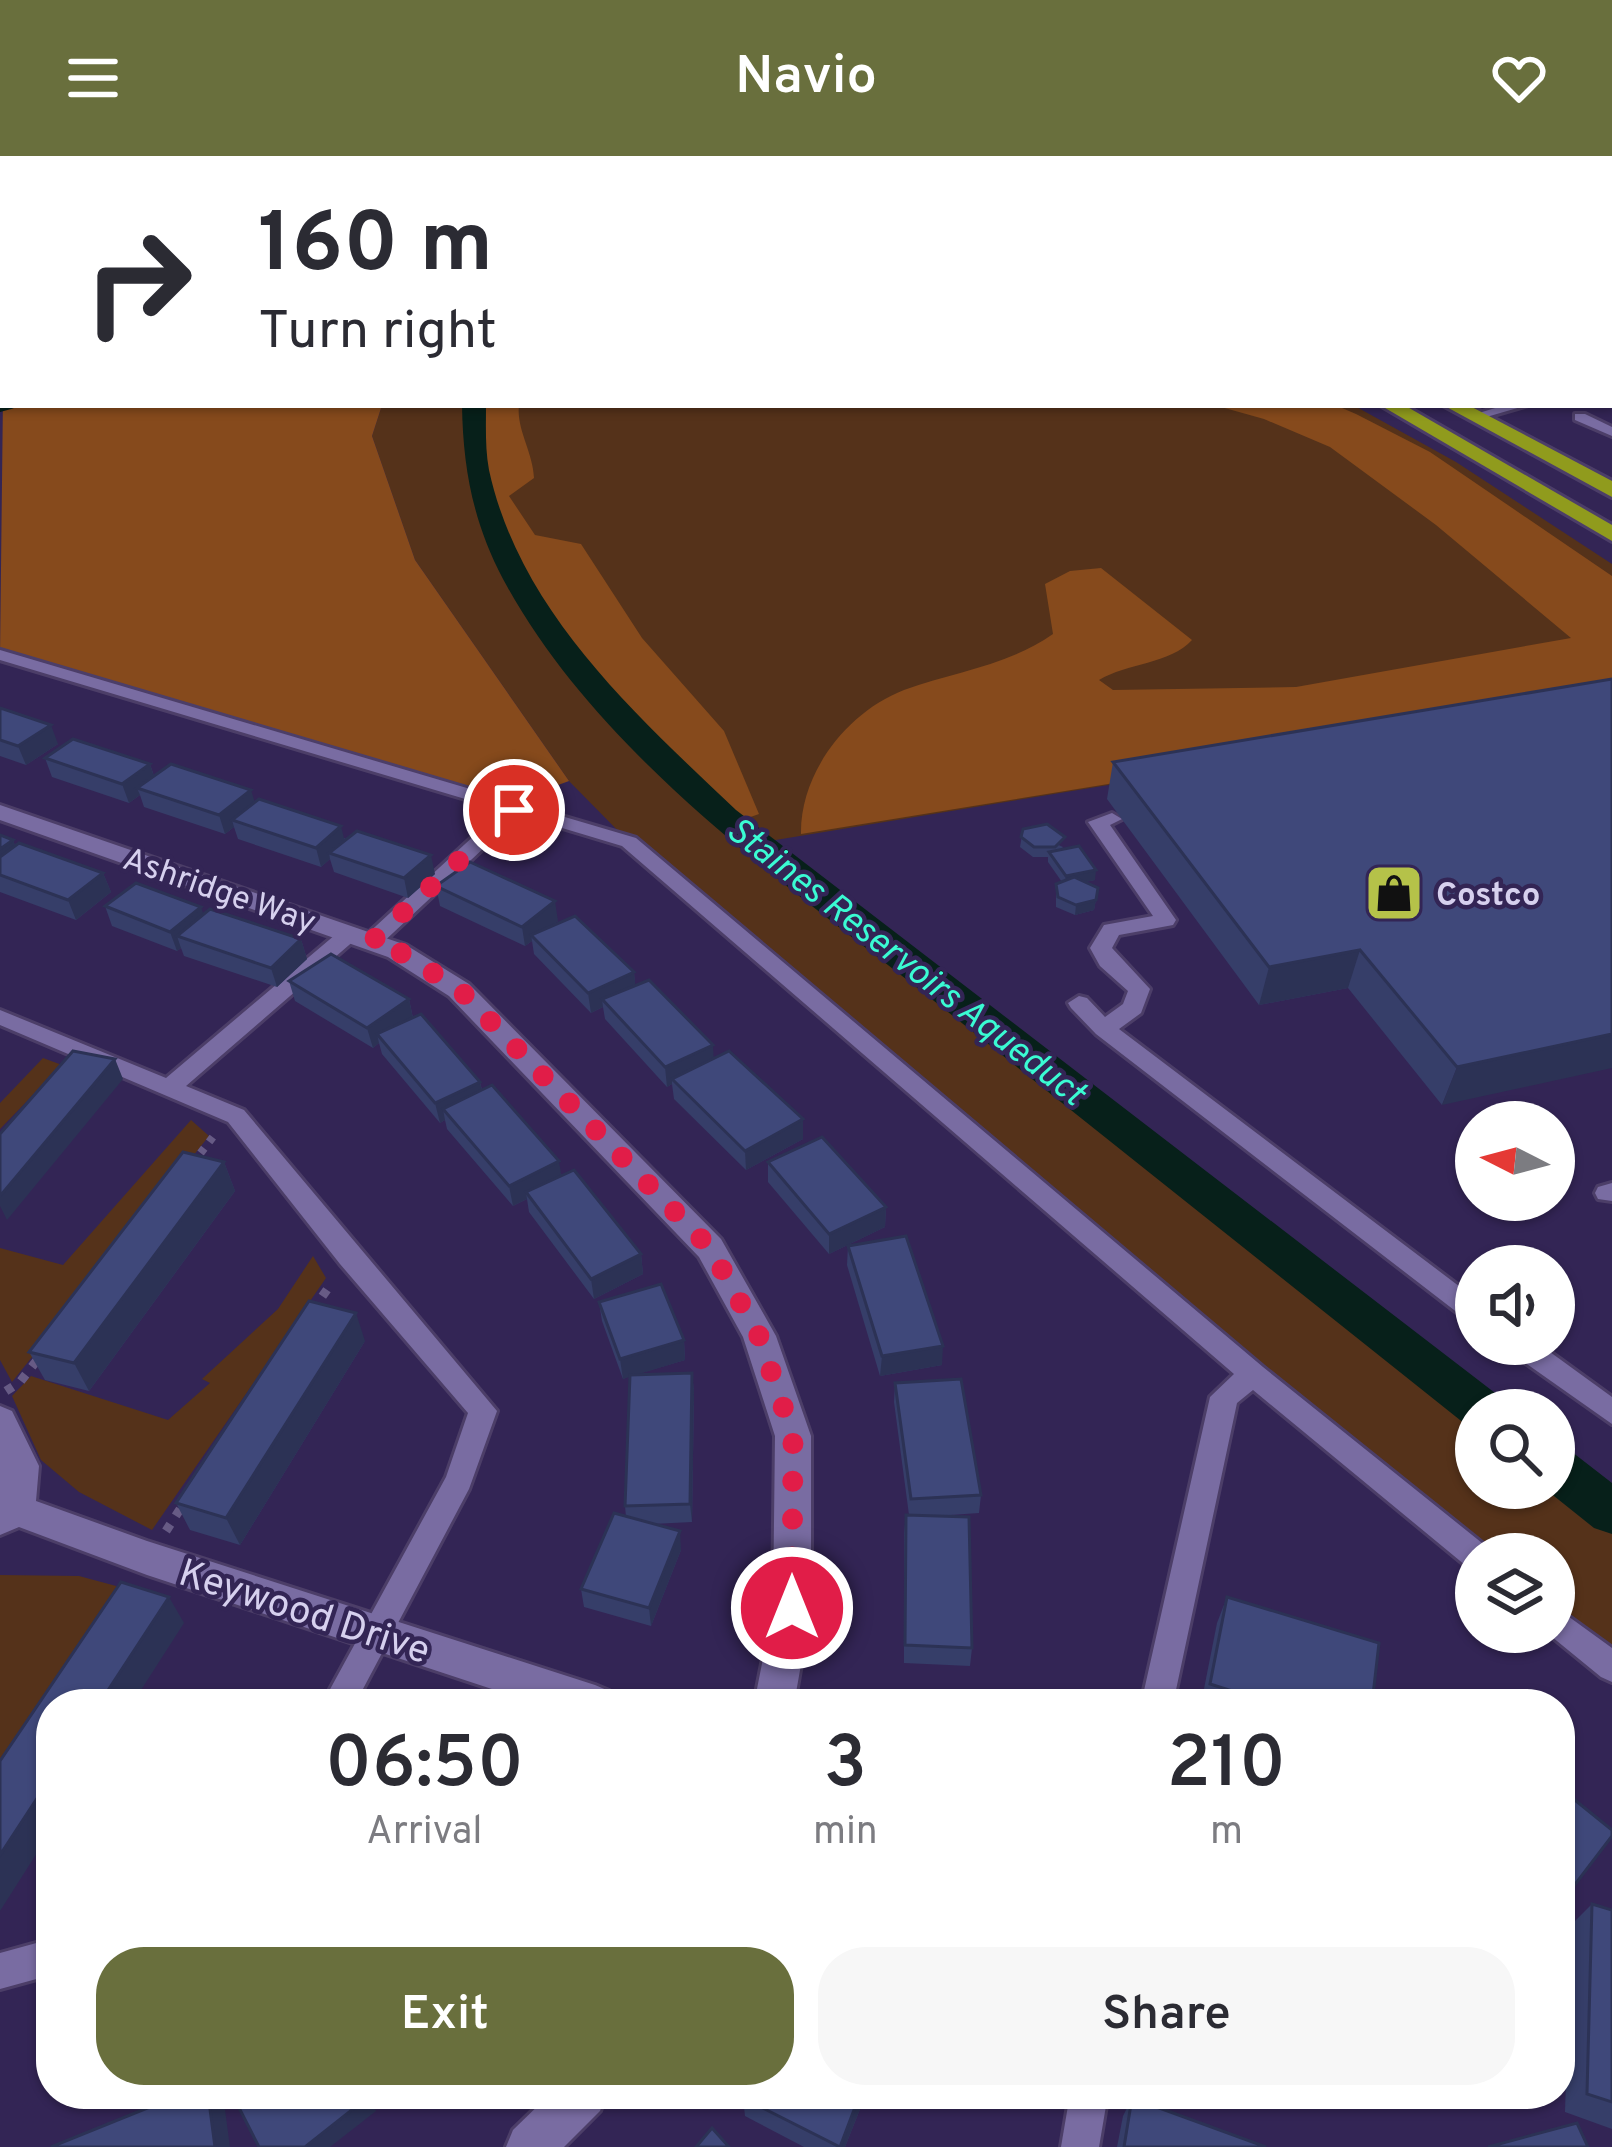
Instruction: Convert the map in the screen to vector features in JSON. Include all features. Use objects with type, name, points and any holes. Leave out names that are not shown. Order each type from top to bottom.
[{"type":"highway","points":[[1395,408],[1612,534]]},
{"type":"highway","points":[[1459,408],[1612,490]]},
{"type":"highway","points":[[1525,440],[1612,472]]},
{"type":"street","name":"Ashridge Way","points":[[0,812],[398,951],[460,990],[710,1248],[759,1336],[793,1436],[792,1608],[777,1689]]},
{"type":"street","name":"Keywood Drive","points":[[0,1421],[20,1466],[9,1514],[549,1689]]},
{"type":"street","points":[[530,2147],[568,2109]]},
{"type":"lane","points":[[1476,416],[1509,408]]},
{"type":"lane","points":[[1580,417],[1612,432]]},
{"type":"lane","points":[[0,655],[629,842],[1253,1375],[1455,1539]]},
{"type":"lane","points":[[170,1088],[514,810]]},
{"type":"lane","points":[[1104,1029],[1133,1007],[1139,989],[1108,961],[1101,948],[1111,930],[1166,920],[1098,822],[1112,819]]},
{"type":"lane","points":[[1079,1003],[1104,1029],[1455,1297]]},
{"type":"lane","points":[[0,1017],[231,1114],[483,1411],[459,1480],[346,1689]]},
{"type":"lane","points":[[1548,1365],[1612,1412]]},
{"type":"lane","points":[[1160,1689],[1224,1397],[1253,1375]]},
{"type":"lane","points":[[1575,1636],[1612,1667]]},
{"type":"lane","points":[[0,1972],[36,1962]]},
{"type":"lane","points":[[1080,2147],[1086,2109]]},
{"type":"path","points":[[189,1168],[231,1114]]},
{"type":"path","points":[[311,1313],[349,1256]]},
{"type":"path","points":[[0,1395],[20,1382],[48,1346]]},
{"type":"path","points":[[147,1558],[197,1483]]},
{"type":"shaded area","points":[[3,408],[381,408],[372,436],[415,560],[569,781],[501,806],[0,655]]},
{"type":"shaded area","points":[[381,408],[1358,408],[1456,462],[1612,564],[1612,702],[757,843],[1455,1389],[1455,1509],[1575,1509],[1575,1483],[1612,1512],[1612,1667],[1575,1637],[1575,1533],[1455,1536],[629,842],[569,781],[415,560],[372,436]]},
{"type":"shaded area","points":[[472,408],[519,408],[534,478],[509,496],[535,535],[581,544],[642,638],[724,731],[759,814],[742,820],[666,749],[596,673],[536,589],[511,543],[481,462]]},
{"type":"shaded area","points":[[1225,408],[1342,408],[1356,414],[1430,452],[1612,576],[1612,702],[801,834],[803,811],[818,767],[846,729],[904,690],[999,661],[1053,634],[1045,584],[1070,571],[1101,568],[1192,640],[1172,654],[1099,680],[1113,690],[1296,687],[1571,638],[1436,525],[1330,447]]},
{"type":"shaded area","points":[[43,1058],[62,1065],[0,1129],[0,1103]]},
{"type":"shaded area","points":[[191,1120],[209,1136],[12,1382],[0,1360],[0,1248],[63,1265]]},
{"type":"shaded area","points":[[313,1256],[326,1278],[152,1530],[79,1492],[41,1460],[12,1396],[31,1376],[168,1420],[210,1383],[202,1379],[278,1309]]},
{"type":"shaded area","points":[[0,1575],[79,1576],[131,1590],[64,1689],[36,1689],[36,1731],[0,1784]]},
{"type":"building","name":"Costco","points":[[1612,679],[1612,1034],[1457,1067],[1360,950],[1269,967],[1113,762]]},
{"type":"building","points":[[0,708],[51,725],[18,746],[0,740]]},
{"type":"building","points":[[73,739],[150,764],[122,784],[45,758]]},
{"type":"building","points":[[171,764],[251,790],[219,815],[137,788]]},
{"type":"building","points":[[259,799],[341,826],[316,848],[232,820]]},
{"type":"building","points":[[1047,824],[1065,837],[1055,847],[1034,847],[1021,837],[1023,829]]},
{"type":"building","points":[[357,831],[431,855],[404,878],[329,853]]},
{"type":"building","points":[[0,835],[13,840],[0,849]]},
{"type":"building","points":[[19,843],[103,873],[68,900],[0,875],[0,857]]},
{"type":"building","points":[[1079,846],[1096,870],[1066,876],[1049,852]]},
{"type":"building","points":[[470,862],[555,901],[522,927],[436,886]]},
{"type":"building","points":[[1074,877],[1098,888],[1096,900],[1076,905],[1058,897],[1056,884]]},
{"type":"building","points":[[136,883],[201,907],[170,932],[105,906]]},
{"type":"building","points":[[210,909],[301,939],[271,968],[177,936]]},
{"type":"building","points":[[575,916],[634,972],[588,993],[531,935]]},
{"type":"building","points":[[331,954],[409,999],[367,1028],[289,981]]},
{"type":"building","points":[[649,980],[713,1045],[665,1067],[602,999]]},
{"type":"building","points":[[421,1014],[480,1082],[435,1103],[377,1034]]},
{"type":"building","points":[[73,1051],[115,1059],[0,1196],[0,1134]]},
{"type":"building","points":[[729,1051],[803,1119],[745,1151],[672,1079]]},
{"type":"building","points":[[492,1085],[559,1161],[509,1186],[443,1109]]},
{"type":"building","points":[[822,1137],[886,1207],[829,1234],[768,1162]]},
{"type":"building","points":[[183,1152],[224,1162],[74,1363],[29,1352]]},
{"type":"building","points":[[574,1170],[641,1254],[591,1279],[526,1192]]},
{"type":"building","points":[[906,1236],[943,1346],[882,1356],[848,1246]]},
{"type":"building","points":[[661,1284],[684,1340],[620,1359],[599,1302]]},
{"type":"building","points":[[309,1301],[356,1313],[226,1518],[176,1503]]},
{"type":"building","points":[[692,1373],[690,1504],[625,1506],[630,1375]]},
{"type":"building","points":[[961,1379],[981,1495],[911,1499],[895,1383]]},
{"type":"building","points":[[614,1513],[680,1531],[649,1608],[581,1589]]},
{"type":"building","points":[[906,1515],[969,1517],[972,1648],[905,1645]]},
{"type":"building","points":[[121,1582],[169,1597],[109,1689],[49,1689]]},
{"type":"building","points":[[1227,1597],[1379,1643],[1374,1689],[1226,1689],[1210,1684]]},
{"type":"building","points":[[36,1708],[36,1800],[0,1855],[0,1761]]},
{"type":"building","points":[[1575,1800],[1612,1830],[1575,1885]]},
{"type":"building","points":[[1592,1904],[1612,1910],[1612,2102],[1587,2094]]},
{"type":"building","points":[[145,2109],[210,2109],[215,2147],[51,2147]]},
{"type":"building","points":[[240,2109],[353,2109],[305,2147],[259,2147]]},
{"type":"building","points":[[765,2109],[854,2109],[840,2147]]},
{"type":"building","points":[[1130,2109],[1162,2109],[1266,2147],[1124,2147]]},
{"type":"building","points":[[1577,2123],[1588,2147],[1488,2147]]},
{"type":"building","points":[[712,2128],[729,2147],[696,2147]]},
{"type":"waterway","name":"Staines Reservoirs Aqueduct","points":[[474,408],[475,465],[491,523],[517,580],[552,634],[594,685],[682,777],[724,817],[1455,1389]]},
{"type":"waterway","name":"Staines Reservoirs Aqueduct","points":[[1575,1483],[1612,1512]]},
{"type":"place","name":"Costco","points":[[1394,893]]},
{"type":"route","points":[[514,810],[371,942],[398,951],[460,990],[710,1248],[759,1336],[793,1436],[792,1608]]}]
